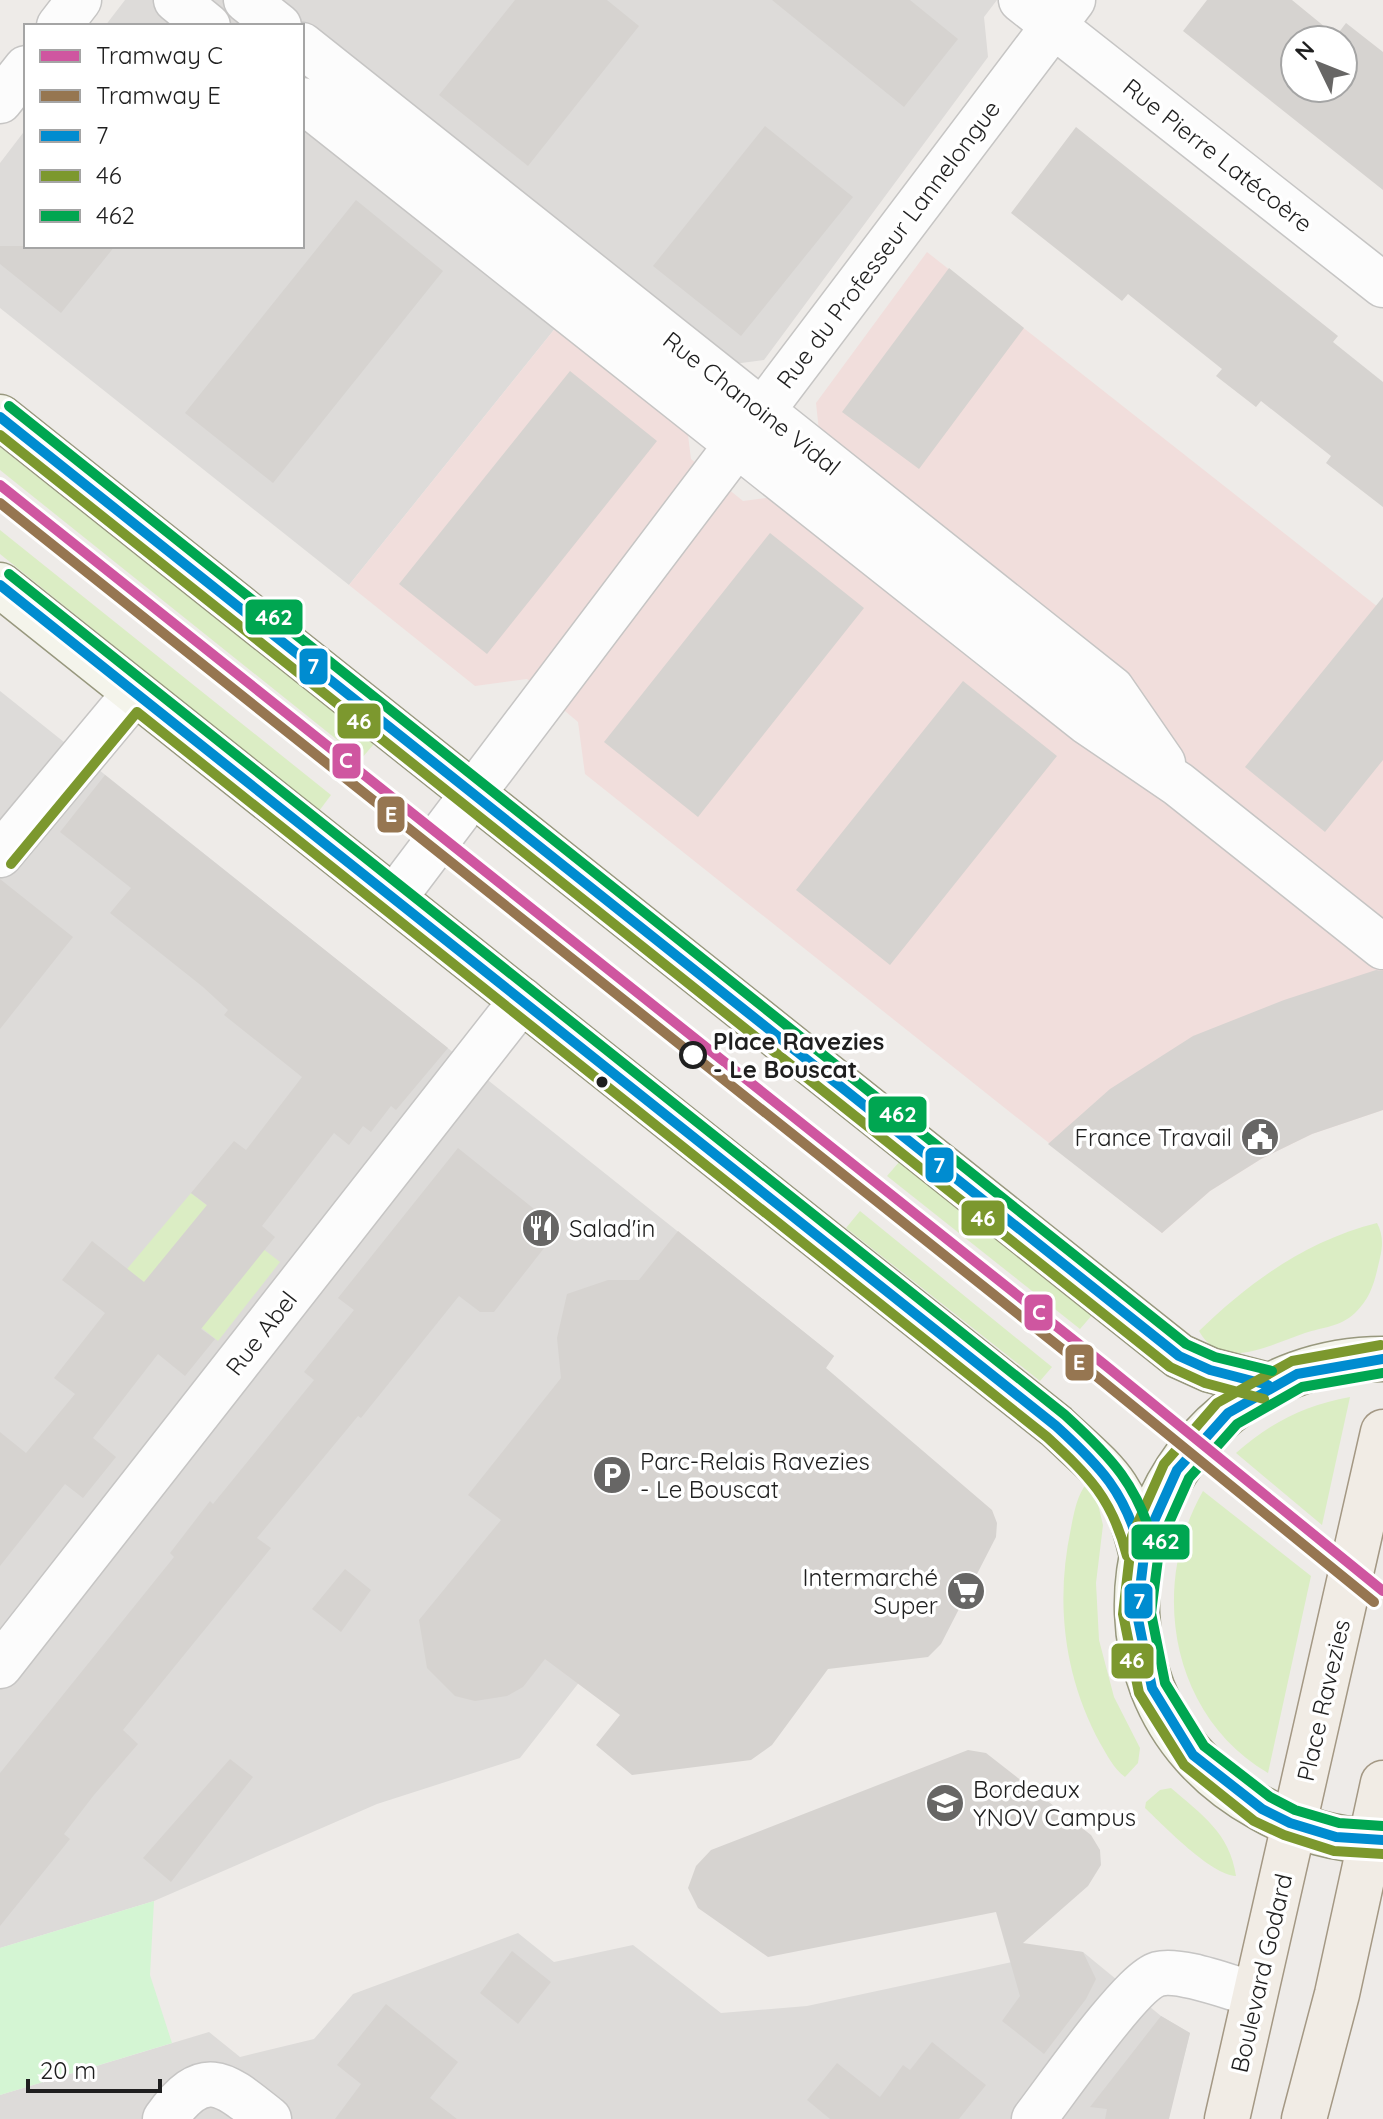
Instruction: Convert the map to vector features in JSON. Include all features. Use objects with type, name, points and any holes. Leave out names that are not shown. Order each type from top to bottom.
[{"type":"main road","points":[[0,417],[1179,1356],[1210,1370],[1268,1385]]},
{"type":"main road","points":[[0,585],[1056,1426],[1121,1490],[1132,1511],[1141,1552]]},
{"type":"main road","points":[[1376,1840],[1294,1827],[1229,1791],[1178,1737],[1158,1703],[1145,1667],[1138,1629],[1136,1590],[1141,1552],[1156,1502],[1184,1456],[1230,1409],[1268,1385],[1310,1368],[1355,1360],[1383,1359]]},
{"type":"main road","name":"Place Ravezies","points":[[1294,1827],[1383,1432]]},
{"type":"main road","points":[[1304,2119],[1376,1840],[1383,1783]]},
{"type":"main road","name":"Boulevard Godard","points":[[1227,2119],[1294,1827]]},
{"type":"street","points":[[61,24],[79,0]]},
{"type":"street","points":[[176,0],[206,24]]},
{"type":"street","points":[[246,0],[276,24]]},
{"type":"street","name":"Rue Pierre Latécoère","points":[[1049,9],[1383,285]]},
{"type":"street","name":"Rue du Professeur Lannelongue","points":[[394,898],[749,428],[1049,9]]},
{"type":"street","name":"Rue Chanoine Vidal","points":[[304,47],[749,428]]},
{"type":"street","points":[[0,101],[24,71]]},
{"type":"street","name":"Rue Chanoine Vidal","points":[[304,101],[1112,689],[1178,784],[1383,947]]},
{"type":"street","points":[[0,855],[135,693]]},
{"type":"street","name":"Rue Abel","points":[[0,1666],[522,1000]]},
{"type":"street","points":[[1034,2119],[1133,1992],[1157,1974],[1185,1975],[1254,1994]]},
{"type":"street","points":[[165,2119],[183,2095],[213,2084],[227,2086],[269,2119]]},
{"type":"shaded area","points":[[125,0],[997,0],[984,17],[988,57],[764,360],[726,365],[561,321],[349,585],[0,308],[0,163],[24,132],[24,248],[304,248],[304,24],[107,24]]},
{"type":"shaded area","points":[[927,252],[1383,611],[1383,1110],[1312,1134],[1261,1159],[1210,1191],[1162,1233],[585,774],[578,722],[527,679],[475,686],[349,585],[561,321],[686,419],[691,459],[743,501],[782,496],[820,440],[816,403]]},
{"type":"shaded area","points":[[0,691],[834,1356],[520,1758],[377,1804],[154,1901],[0,1948]]},
{"type":"shaded area","points":[[518,1933],[554,1962],[633,1945],[721,2013],[807,2006],[1068,1950],[1083,1952],[1161,2016],[1190,2033],[1168,2119],[0,2119],[0,2095],[209,2032],[240,2057],[314,2039],[353,1994]]},
{"type":"green space","points":[[0,447],[374,744],[361,759],[0,470]]},
{"type":"green space","points":[[0,530],[331,795],[319,811],[0,554]]},
{"type":"green space","points":[[900,1161],[1093,1314],[1080,1329],[887,1176]]},
{"type":"green space","points":[[191,1193],[280,1262],[218,1341],[127,1269]]},
{"type":"green space","points":[[860,1211],[1052,1367],[1040,1381],[846,1228]]},
{"type":"green space","points":[[1377,1223],[1382,1244],[1374,1280],[1365,1301],[1349,1318],[1248,1352],[1221,1351],[1209,1344],[1199,1331],[1281,1265],[1327,1240]]},
{"type":"green space","points":[[1350,1397],[1322,1525],[1236,1453],[1289,1417]]},
{"type":"green space","points":[[1087,1483],[1097,1500],[1103,1525],[1096,1583],[1099,1640],[1114,1697],[1140,1748],[1138,1763],[1125,1777],[1108,1757],[1088,1718],[1078,1692],[1066,1638],[1066,1556],[1076,1504]]},
{"type":"green space","points":[[1203,1491],[1311,1576],[1268,1773],[1235,1748],[1209,1718],[1190,1683],[1178,1646],[1174,1607],[1177,1567],[1186,1528]]},
{"type":"green space","points":[[1171,1788],[1221,1836],[1233,1861],[1236,1876],[1226,1874],[1201,1859],[1145,1808],[1146,1802],[1160,1790]]},
{"type":"green space","points":[[154,1901],[150,1975],[172,2043],[0,2095],[0,1948]]},
{"type":"building","points":[[515,0],[607,0],[639,26],[528,166],[439,95]]},
{"type":"building","points":[[772,0],[910,0],[958,39],[904,107]]},
{"type":"building","points":[[1207,0],[1292,0],[1321,24],[1279,24],[1279,104],[1359,104],[1359,33],[1383,52],[1383,190],[1183,31]]},
{"type":"building","points":[[765,126],[853,197],[741,336],[653,266]]},
{"type":"building","points":[[1076,127],[1338,336],[1333,342],[1383,382],[1383,507],[1326,463],[1331,456],[1261,401],[1256,407],[1216,376],[1222,369],[1128,294],[1122,301],[1011,213]]},
{"type":"building","points":[[356,200],[443,271],[273,483],[185,413]]},
{"type":"building","points":[[0,246],[113,248],[61,313],[0,264]]},
{"type":"building","points":[[949,268],[1024,328],[919,469],[842,412]]},
{"type":"building","points":[[570,371],[657,441],[487,654],[399,584]]},
{"type":"building","points":[[770,533],[864,608],[698,817],[604,742]]},
{"type":"building","points":[[1383,597],[1383,760],[1325,832],[1245,767]]},
{"type":"building","points":[[963,681],[1057,756],[890,965],[796,890]]},
{"type":"building","points":[[105,775],[448,1048],[396,1110],[391,1106],[371,1132],[363,1126],[349,1145],[334,1133],[262,1226],[275,1237],[201,1329],[215,1339],[185,1376],[158,1354],[93,1438],[116,1457],[83,1498],[65,1484],[0,1566],[0,1432],[26,1453],[75,1394],[54,1378],[105,1313],[62,1280],[92,1241],[144,1282],[207,1205],[191,1193],[234,1141],[246,1150],[302,1077],[224,1015],[228,1010],[203,987],[110,913],[131,888],[60,832]]},
{"type":"building","points":[[0,879],[73,937],[0,1029]]},
{"type":"building","points":[[1376,970],[1383,971],[1383,1110],[1312,1134],[1261,1159],[1210,1191],[1162,1233],[1048,1144],[1110,1089],[1193,1036],[1284,1000]]},
{"type":"building","points":[[458,1148],[559,1229],[494,1312],[480,1312],[459,1296],[361,1418],[358,1416],[257,1538],[271,1548],[123,1730],[138,1744],[64,1834],[70,1839],[0,1926],[0,1773],[174,1557],[170,1553],[210,1501],[213,1504],[314,1380],[304,1372],[354,1310],[338,1298]]},
{"type":"building","points":[[678,1231],[834,1356],[826,1368],[992,1510],[997,1523],[996,1537],[941,1644],[928,1657],[828,1669],[772,1745],[751,1760],[632,1775],[596,1745],[620,1715],[545,1659],[523,1687],[507,1696],[475,1701],[455,1696],[427,1668],[419,1620],[501,1520],[468,1495],[561,1378],[557,1338],[567,1294],[608,1280],[639,1280]]},
{"type":"building","points":[[345,1569],[371,1590],[341,1632],[312,1609]]},
{"type":"building","name":"Bordeaux YNOV Campus","points":[[968,1750],[986,1753],[1091,1835],[1100,1850],[1101,1865],[1088,1886],[1023,1943],[1083,1952],[1096,1979],[1086,1999],[1044,2054],[1002,2021],[1020,1996],[996,1912],[768,1957],[698,1908],[688,1888],[696,1866],[711,1850]]},
{"type":"building","points":[[230,1759],[253,1777],[171,1882],[143,1858]]},
{"type":"building","points":[[512,1951],[551,1982],[518,2024],[480,1993]]},
{"type":"building","points":[[386,2004],[458,2062],[430,2098],[457,2119],[335,2119],[361,2084],[337,2065]]},
{"type":"building","points":[[1161,2016],[1190,2033],[1169,2119],[1105,2119],[1107,2109],[1090,2107]]},
{"type":"building","points":[[932,2042],[986,2085],[959,2119],[830,2119],[807,2100],[837,2063],[880,2097],[903,2065],[910,2070]]},
{"type":"tram line","name":"C","points":[[0,485],[1105,1365],[1383,1591]]},
{"type":"tram line","name":"E","points":[[0,503],[1096,1376],[1374,1602]]},
{"type":"transit line","name":"462","points":[[9,406],[1186,1344],[1215,1357],[1272,1371]]},
{"type":"transit line","name":"7","points":[[0,417],[1179,1356],[1210,1370],[1268,1385]]},
{"type":"transit line","name":"46","points":[[0,435],[1170,1367],[1205,1383],[1264,1399]]},
{"type":"transit line","name":"462","points":[[9,574],[1065,1415],[1121,1474],[1140,1507],[1155,1548]]},
{"type":"transit line","name":"7","points":[[0,585],[1056,1426],[1109,1482],[1127,1513],[1141,1552]]},
{"type":"transit line","name":"46","points":[[11,864],[137,712],[1047,1437],[1097,1489],[1114,1518],[1127,1556]]},
{"type":"transit line","name":"46","points":[[1381,1345],[1292,1361],[1217,1403],[1164,1464],[1132,1536],[1123,1614],[1139,1693],[1184,1765],[1254,1821],[1284,1835],[1334,1851],[1383,1854]]},
{"type":"transit line","name":"7","points":[[1383,1359],[1297,1374],[1228,1413],[1177,1470],[1146,1539],[1137,1614],[1152,1688],[1193,1755],[1262,1809],[1290,1823],[1336,1837],[1383,1840]]},
{"type":"transit line","name":"462","points":[[1383,1373],[1302,1387],[1237,1424],[1189,1478],[1160,1543],[1151,1613],[1165,1683],[1204,1746],[1270,1797],[1295,1810],[1339,1823],[1383,1826]]},
{"type":"place","name":"Place Ravezies - Le Bouscat","points":[[693,1055]]},
{"type":"place","name":"France Travail","points":[[1260,1137]]},
{"type":"place","name":"Salad'in","points":[[541,1228]]},
{"type":"place","name":"Parc-Relais Ravezies - Le Bouscat","points":[[612,1475]]},
{"type":"place","name":"Intermarché Super","points":[[966,1591]]},
{"type":"place","name":"Bordeaux YNOV Campus","points":[[945,1803]]}]
